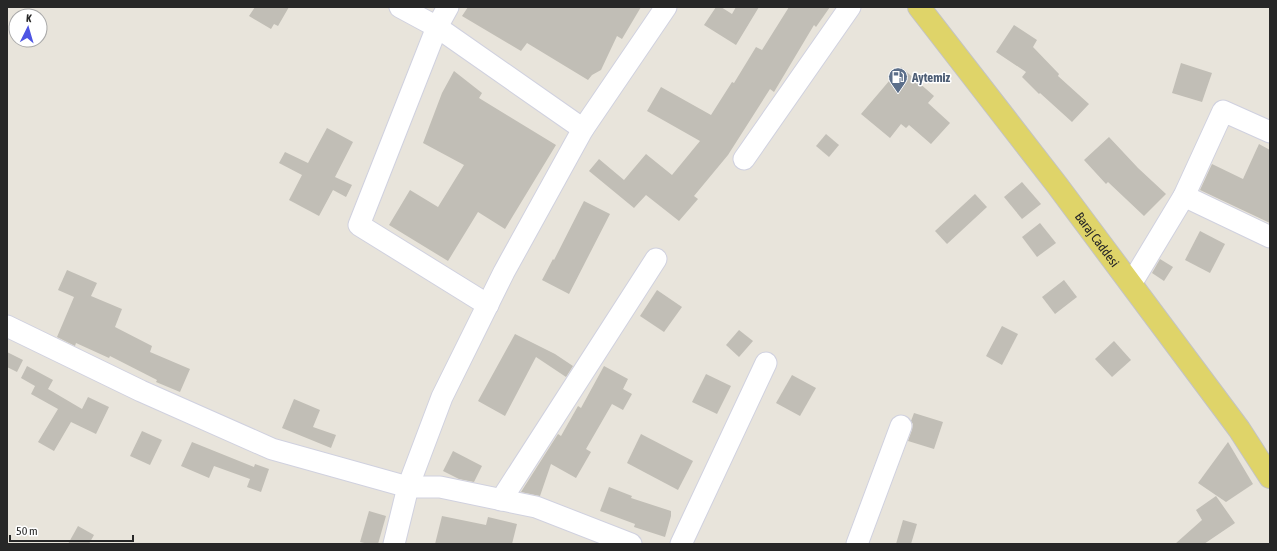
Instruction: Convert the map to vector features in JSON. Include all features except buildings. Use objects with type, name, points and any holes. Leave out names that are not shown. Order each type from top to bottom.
[{"type":"main road","name":"Baraj Caddesi","points":[[919,7],[1057,185],[1131,284],[1239,429],[1270,477]]},
{"type":"street","points":[[400,7],[437,27],[583,129]]},
{"type":"street","points":[[448,7],[437,27],[359,226],[488,305]]},
{"type":"street","points":[[394,544],[408,487],[442,397],[504,272],[583,129],[666,7]]},
{"type":"street","points":[[744,159],[850,7]]},
{"type":"street","points":[[1131,284],[1184,196],[1223,111],[1270,132]]},
{"type":"street","points":[[1184,196],[1270,237]]},
{"type":"street","points":[[501,500],[656,259]]},
{"type":"street","points":[[7,326],[142,391],[272,448],[408,487],[440,487],[536,507],[631,544]]},
{"type":"street","points":[[681,544],[766,364]]},
{"type":"street","points":[[857,544],[901,426]]},
{"type":"place","name":"Aytemiz","points":[[898,94]]}]
